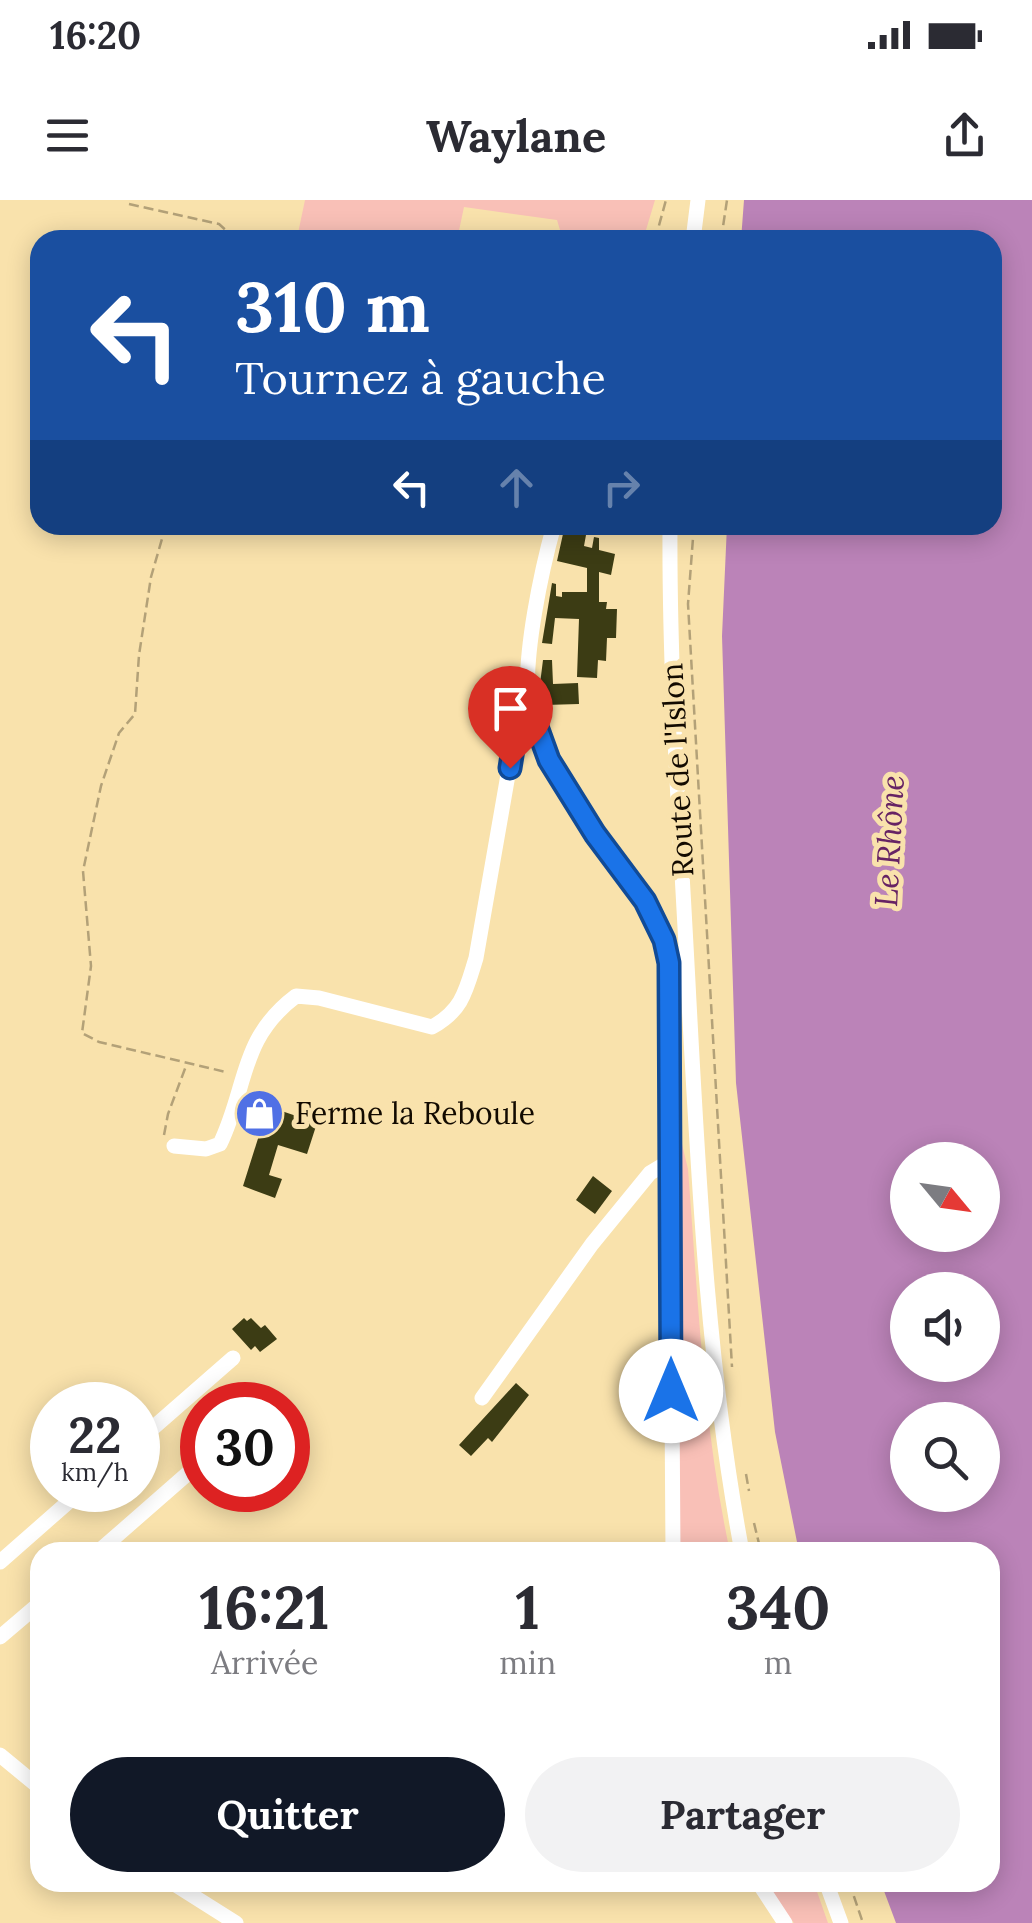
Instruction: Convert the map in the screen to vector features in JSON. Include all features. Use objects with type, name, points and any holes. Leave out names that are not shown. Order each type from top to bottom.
[{"type":"street","points":[[694,230],[698,200]]},
{"type":"street","points":[[174,1146],[206,1149],[220,1144],[256,1039],[276,1011],[296,996],[432,1027],[452,1016],[476,958],[516,730],[528,702],[539,588],[552,535]]},
{"type":"street","name":"Route de l'Islon","points":[[670,535],[671,664],[703,1247],[717,1397],[740,1542]]},
{"type":"street","points":[[528,702],[549,760],[595,834],[645,901],[664,940],[669,963],[674,1542]]},
{"type":"street","points":[[482,1398],[592,1244],[650,1173],[670,1161]]},
{"type":"street","points":[[160,1422],[233,1358]]},
{"type":"street","points":[[109,1542],[180,1480]]},
{"type":"street","points":[[0,1562],[57,1512]]},
{"type":"street","points":[[0,1637],[30,1611]]},
{"type":"street","points":[[0,1755],[30,1780]]},
{"type":"street","points":[[187,1892],[236,1923]]},
{"type":"street","points":[[765,1892],[785,1923]]},
{"type":"street","points":[[830,1892],[841,1923]]},
{"type":"path","points":[[657,230],[666,200]]},
{"type":"path","points":[[723,230],[727,200]]},
{"type":"path","points":[[129,204],[219,224],[226,230]]},
{"type":"path","points":[[163,535],[151,577],[135,714],[119,733],[101,786],[83,871],[92,966],[82,1033],[99,1042],[186,1065],[244,1073]]},
{"type":"path","points":[[693,535],[688,604],[733,1378]]},
{"type":"path","points":[[174,1146],[164,1134],[186,1065]]},
{"type":"path","points":[[745,1466],[750,1500]]},
{"type":"path","points":[[753,1517],[759,1542]]},
{"type":"path","points":[[852,1892],[863,1923]]},
{"type":"shaded area","points":[[305,200],[655,200],[646,230],[560,230],[557,220],[464,207],[459,230],[299,230]]},
{"type":"shaded area","points":[[682,1144],[688,1169],[707,1410],[728,1542],[680,1542],[676,1172]]},
{"type":"shaded area","points":[[769,1892],[817,1892],[828,1923],[794,1923]]},
{"type":"water","name":"Le Rhône","points":[[744,200],[1032,200],[1032,1923],[896,1923],[884,1892],[1000,1892],[1000,1542],[797,1542],[775,1432],[736,1083],[722,636],[727,535],[1002,535],[1002,230],[742,230]]},
{"type":"building","points":[[563,535],[586,535],[584,546],[592,548],[594,537],[599,538],[599,550],[615,554],[611,575],[599,572],[599,602],[607,602],[606,609],[617,609],[616,638],[607,638],[606,661],[598,660],[597,678],[577,677],[579,619],[555,618],[552,644],[542,643],[552,583],[556,584],[556,596],[562,597],[562,592],[587,592],[587,568],[557,561]]},
{"type":"building","points":[[543,660],[552,660],[553,684],[578,683],[579,704],[545,705],[540,684]]},
{"type":"building","points":[[258,1103],[317,1123],[307,1154],[278,1145],[269,1175],[282,1179],[275,1198],[243,1186],[261,1129],[255,1127],[257,1121],[253,1120]]},
{"type":"building","points":[[593,1176],[612,1191],[595,1214],[576,1200]]},
{"type":"building","points":[[244,1318],[251,1318],[261,1328],[265,1325],[277,1339],[260,1352],[255,1346],[251,1350],[232,1329]]},
{"type":"building","points":[[516,1383],[529,1395],[492,1442],[488,1438],[471,1456],[459,1445]]},
{"type":"place","name":"Ferme la Reboule","points":[[260,1113]]},
{"type":"route","points":[[510,768],[516,730],[528,702],[549,760],[595,834],[645,901],[664,940],[669,963],[671,1391]]}]
